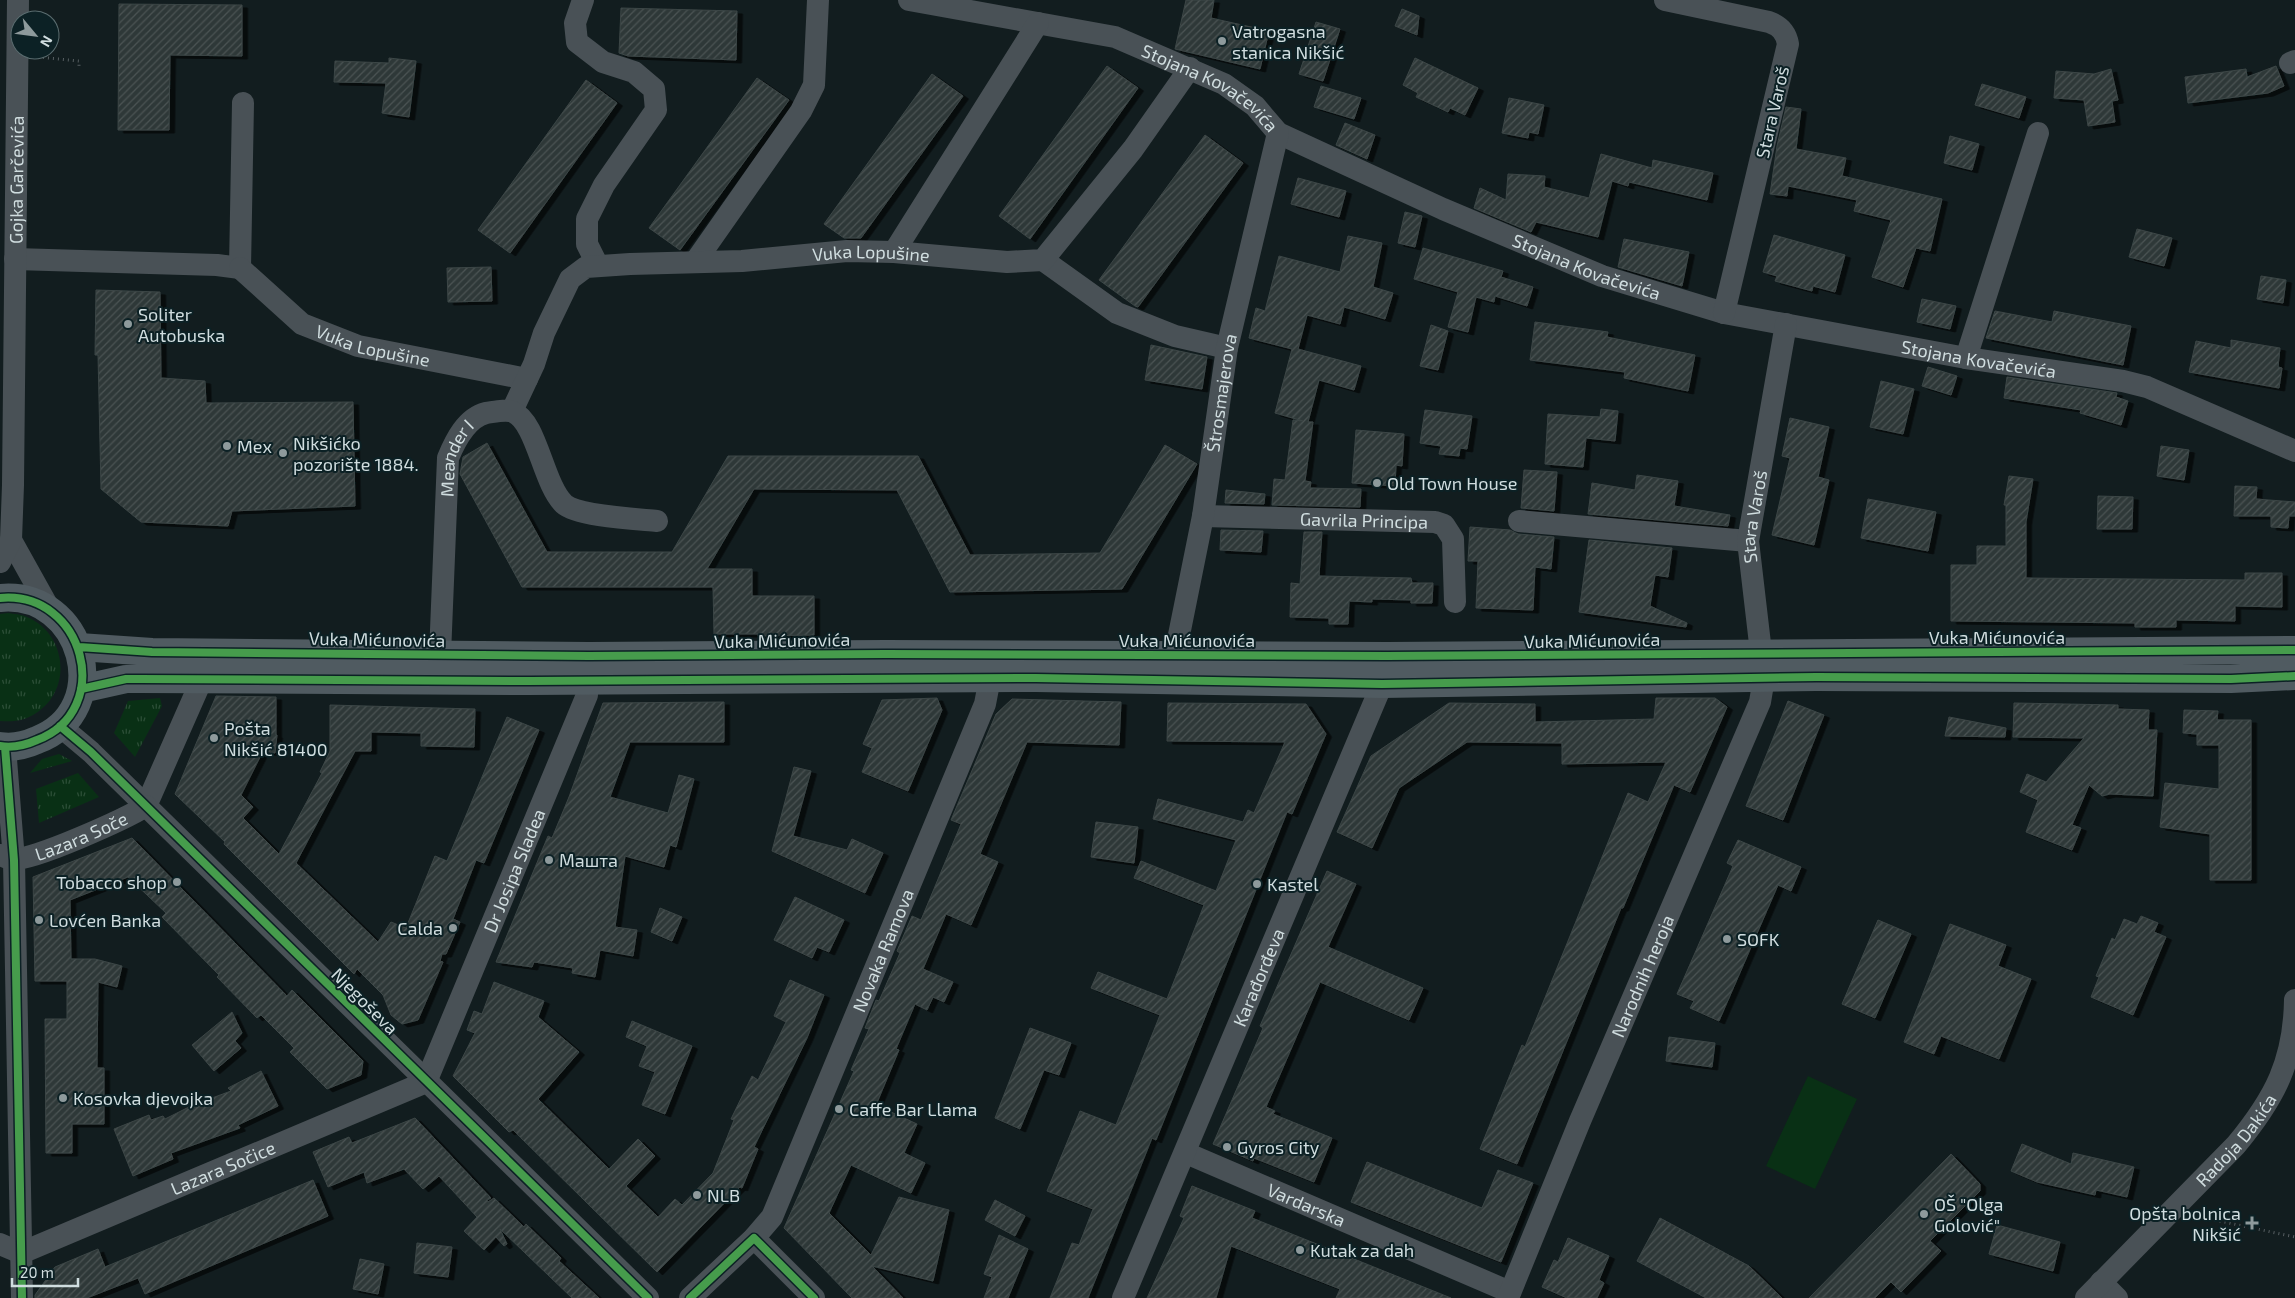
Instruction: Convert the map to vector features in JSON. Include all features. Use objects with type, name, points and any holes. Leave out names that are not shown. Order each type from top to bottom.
[{"type":"main road","points":[[0,598],[27,600],[50,610],[67,626],[79,647],[83,668],[81,689],[73,709],[60,726],[44,738],[25,745],[2,746]]},
{"type":"main road","name":"Vuka Mićunovića","points":[[79,647],[144,651],[440,655],[588,668]]},
{"type":"main road","name":"Vuka Mićunovića","points":[[81,689],[126,679],[202,679],[588,668],[990,667],[1382,684],[1763,666],[2295,650]]},
{"type":"main road","name":"Vuka Mićunovića","points":[[990,667],[1177,655],[1387,656],[2231,679],[2295,676]]},
{"type":"street","points":[[583,0],[575,23],[578,42],[604,62],[634,72],[654,89],[656,110],[604,185],[588,220],[587,244],[598,266]]},
{"type":"street","points":[[695,262],[802,111],[814,85],[818,0]]},
{"type":"street","name":"Stojana Kovačevića","points":[[909,0],[1115,38],[1190,68],[1224,84],[1255,106],[1278,133],[1425,201],[1602,276],[1724,314],[1966,358],[2123,381],[2147,387],[2295,451]]},
{"type":"street","name":"Stara Varoš","points":[[1664,0],[1769,22],[1781,29],[1786,35],[1788,44],[1724,314]]},
{"type":"street","points":[[894,252],[1038,24]]},
{"type":"street","name":"Gojka Garčevića","points":[[11,540],[18,60]]},
{"type":"street","points":[[1190,68],[1133,149],[1043,260],[1117,313],[1175,336],[1227,348]]},
{"type":"street","points":[[15,259],[217,265],[240,268],[243,103]]},
{"type":"street","name":"Štrosmajerova","points":[[1177,655],[1203,516],[1216,436],[1227,348],[1278,133]]},
{"type":"street","points":[[1966,358],[2038,133]]},
{"type":"street","name":"Vuka Lopušine","points":[[512,412],[544,334],[570,279],[586,267],[742,261],[846,251],[894,252],[1007,262],[1043,260]]},
{"type":"street","name":"Vuka Lopušine","points":[[240,268],[302,324],[358,346],[527,378]]},
{"type":"street","name":"Stara Varoš","points":[[1763,666],[1748,541],[1786,324]]},
{"type":"street","name":"Meander I","points":[[440,655],[448,458],[455,440],[469,424],[483,414],[498,411],[512,412]]},
{"type":"street","points":[[512,412],[526,423],[555,493],[565,505],[578,511],[657,521]]},
{"type":"street","name":"Gavrila Principa","points":[[1203,516],[1435,522],[1444,525],[1453,539],[1455,602]]},
{"type":"street","points":[[1519,521],[1748,541]]},
{"type":"street","points":[[0,562],[11,540]]},
{"type":"street","points":[[11,540],[50,610]]},
{"type":"street","name":"Karađorđeva","points":[[1123,1298],[1186,1153],[1382,684],[1387,656]]},
{"type":"street","name":"Narodnih heroja","points":[[1509,1295],[1580,1121],[1760,702],[1763,666]]},
{"type":"street","name":"Novaka Ramova","points":[[690,1298],[754,1238],[772,1217],[985,704],[990,667]]},
{"type":"street","name":"Dr Josipa Sladea","points":[[426,1082],[587,695],[588,668]]},
{"type":"street","points":[[146,806],[202,679]]},
{"type":"street","name":"Njegoševa","points":[[60,726],[91,752],[648,1298]]},
{"type":"street","points":[[2,746],[22,1298]]},
{"type":"street","name":"Lazara Soče","points":[[7,857],[46,851],[122,821],[146,806]]},
{"type":"street","name":"Radoja Dakića","points":[[2086,1298],[2236,1145],[2258,1118],[2284,1072],[2294,1029],[2295,1000]]},
{"type":"street","name":"Lazara Sočice","points":[[21,1252],[426,1082]]},
{"type":"street","name":"Vardarska","points":[[1186,1153],[1509,1295]]},
{"type":"street","points":[[754,1238],[814,1298]]},
{"type":"street","points":[[0,1244],[21,1252]]},
{"type":"street","points":[[2101,1282],[2117,1298]]},
{"type":"path","points":[[60,59],[78,61],[79,68]]},
{"type":"path","points":[[2205,1218],[2295,1238]]},
{"type":"green space","points":[[8,613],[25,616],[41,625],[51,636],[60,664],[59,679],[55,693],[46,705],[33,715],[17,721],[0,721],[0,614]]},
{"type":"green space","points":[[160,698],[162,706],[135,757],[114,733],[128,701]]},
{"type":"green space","points":[[59,754],[72,761],[30,773],[42,759]]},
{"type":"green space","points":[[78,773],[99,797],[39,823],[36,789]]},
{"type":"green space","points":[[1808,1076],[1857,1099],[1815,1189],[1766,1166]]},
{"type":"building","name":"Vatrogasna stanica Nikšić","points":[[1186,0],[1214,0],[1211,18],[1269,31],[1260,69],[1175,49]]},
{"type":"building","points":[[119,4],[242,5],[242,56],[170,55],[169,130],[118,130]]},
{"type":"building","points":[[621,8],[737,11],[736,60],[628,56],[619,53]]},
{"type":"building","points":[[1402,9],[1419,16],[1417,35],[1395,26]]},
{"type":"building","points":[[1316,22],[1340,29],[1323,81],[1299,74]]},
{"type":"building","points":[[389,58],[416,61],[409,117],[382,113],[386,83],[334,82],[335,61],[389,63]]},
{"type":"building","points":[[1415,58],[1478,88],[1465,115],[1450,108],[1448,112],[1416,97],[1418,93],[1403,85]]},
{"type":"building","points":[[1107,66],[1138,88],[1030,239],[999,216]]},
{"type":"building","points":[[2276,66],[2284,86],[2268,93],[2188,103],[2185,77],[2246,69],[2247,77]]},
{"type":"building","points":[[2111,69],[2118,100],[2112,101],[2115,122],[2088,126],[2084,100],[2054,98],[2056,71],[2094,74]]},
{"type":"building","points":[[932,74],[963,96],[861,238],[844,238],[824,224]]},
{"type":"building","points":[[757,78],[789,100],[680,250],[649,228]]},
{"type":"building","points":[[586,80],[617,103],[510,253],[478,230]]},
{"type":"building","points":[[1982,84],[2026,97],[2019,118],[1975,105]]},
{"type":"building","points":[[1321,86],[1361,98],[1354,119],[1314,107]]},
{"type":"building","points":[[1509,98],[1544,105],[1538,134],[1529,132],[1528,138],[1502,133]]},
{"type":"building","points":[[1786,107],[1801,109],[1796,149],[1846,158],[1842,176],[1942,199],[1930,251],[1916,248],[1903,287],[1872,277],[1891,220],[1854,211],[1857,200],[1788,186],[1787,196],[1770,194],[1777,146]]},
{"type":"building","points":[[1345,123],[1375,135],[1367,159],[1336,145]]},
{"type":"building","points":[[1205,135],[1243,163],[1138,307],[1135,306],[1099,280]]},
{"type":"building","points":[[1950,136],[1979,144],[1972,170],[1944,163]]},
{"type":"building","points":[[1601,154],[1652,168],[1653,160],[1713,173],[1707,200],[1629,182],[1628,186],[1612,181],[1598,237],[1536,222],[1531,232],[1474,208],[1480,188],[1506,200],[1508,174],[1545,176],[1544,187],[1589,198]]},
{"type":"building","points":[[1298,178],[1346,191],[1339,217],[1291,204]]},
{"type":"building","points":[[1405,212],[1422,216],[1415,247],[1398,243]]},
{"type":"building","points":[[2137,229],[2172,238],[2164,266],[2129,257]]},
{"type":"building","points":[[1774,235],[1845,255],[1835,292],[1813,286],[1812,291],[1775,281],[1777,276],[1763,272]]},
{"type":"building","points":[[1348,236],[1382,243],[1373,287],[1393,293],[1385,319],[1344,307],[1340,324],[1307,315],[1298,349],[1361,366],[1354,390],[1319,380],[1308,422],[1313,422],[1305,481],[1311,482],[1310,488],[1361,489],[1360,507],[1272,505],[1274,479],[1285,480],[1293,420],[1303,421],[1275,413],[1292,349],[1249,338],[1256,308],[1265,311],[1279,256],[1340,272]]},
{"type":"building","points":[[1624,239],[1689,252],[1682,286],[1618,267]]},
{"type":"building","points":[[1423,248],[1503,271],[1501,277],[1533,287],[1527,306],[1495,296],[1494,302],[1476,297],[1468,332],[1448,327],[1458,292],[1414,279]]},
{"type":"building","points":[[491,267],[492,301],[448,302],[447,268]]},
{"type":"building","points":[[2261,276],[2286,280],[2283,303],[2257,299]]},
{"type":"building","name":"Mex","points":[[96,290],[160,292],[161,378],[205,381],[206,403],[353,402],[355,506],[232,511],[228,526],[141,522],[101,489],[98,355],[95,355]]},
{"type":"building","points":[[1922,299],[1956,306],[1950,329],[1917,322]]},
{"type":"building","points":[[1995,311],[2052,322],[2054,311],[2131,326],[2123,365],[1986,338]]},
{"type":"building","points":[[1535,322],[1608,332],[1607,337],[1695,355],[1688,391],[1624,378],[1625,372],[1530,360]]},
{"type":"building","points":[[1431,325],[1448,331],[1438,370],[1420,366]]},
{"type":"building","points":[[2231,340],[2280,348],[2278,367],[2282,368],[2279,388],[2189,372],[2196,341],[2231,348]]},
{"type":"building","points":[[1151,345],[1207,357],[1202,389],[1145,380]]},
{"type":"building","points":[[1928,367],[1957,376],[1951,395],[1922,386]]},
{"type":"building","points":[[2007,377],[2117,393],[2116,397],[2128,401],[2121,425],[2080,413],[2081,410],[2004,398]]},
{"type":"building","points":[[1881,381],[1914,389],[1903,434],[1870,427]]},
{"type":"building","points":[[1601,409],[1618,411],[1615,441],[1586,438],[1583,467],[1545,464],[1548,414],[1600,417]]},
{"type":"building","points":[[1425,410],[1472,416],[1467,449],[1460,448],[1459,456],[1439,454],[1441,446],[1420,443]]},
{"type":"building","points":[[1790,418],[1829,427],[1818,477],[1829,480],[1814,545],[1772,535],[1790,458],[1782,456]]},
{"type":"building","points":[[1356,430],[1404,434],[1402,466],[1396,465],[1395,486],[1352,483]]},
{"type":"building","points":[[487,443],[547,552],[672,552],[728,456],[918,456],[970,555],[1100,553],[1165,445],[1197,464],[1122,589],[950,592],[897,490],[754,489],[707,569],[752,569],[752,596],[814,596],[814,635],[758,636],[758,634],[714,634],[713,587],[522,587],[460,474],[463,457]]},
{"type":"building","points":[[2161,446],[2189,450],[2184,480],[2157,476]]},
{"type":"building","points":[[1524,470],[1557,472],[1554,511],[1521,508]]},
{"type":"building","points":[[1637,475],[1678,481],[1674,506],[1730,515],[1728,526],[1588,514],[1592,483],[1635,490]]},
{"type":"building","points":[[2009,476],[2033,479],[2026,522],[2026,578],[2245,580],[2245,573],[2282,573],[2282,607],[2235,606],[2235,621],[2176,620],[2176,627],[2135,627],[2135,623],[1951,621],[1951,565],[1977,565],[1977,546],[2006,546],[2006,505],[2004,505]]},
{"type":"building","points":[[2235,486],[2257,487],[2256,499],[2295,502],[2295,516],[2289,516],[2288,528],[2271,527],[2271,516],[2234,516]]},
{"type":"building","points":[[1226,490],[1265,494],[1264,504],[1225,503]]},
{"type":"building","points":[[2098,496],[2133,497],[2132,529],[2097,529]]},
{"type":"building","points":[[1868,499],[1936,512],[1928,551],[1861,538]]},
{"type":"building","points":[[1470,527],[1510,530],[1518,534],[1554,537],[1551,569],[1535,567],[1533,610],[1476,608],[1478,561],[1468,561]]},
{"type":"building","points":[[1221,530],[1263,531],[1261,552],[1220,550]]},
{"type":"building","points":[[1304,532],[1322,532],[1319,576],[1411,578],[1412,583],[1433,583],[1432,603],[1411,603],[1411,600],[1372,599],[1372,602],[1349,601],[1348,624],[1329,624],[1329,618],[1290,617],[1291,583],[1300,584]]},
{"type":"building","points":[[1589,540],[1672,548],[1668,577],[1655,575],[1650,606],[1687,623],[1686,627],[1579,612]]},
{"type":"building","points":[[216,696],[276,697],[277,735],[275,753],[263,751],[241,795],[253,807],[243,818],[279,854],[322,773],[320,772],[330,751],[330,705],[475,709],[474,747],[421,746],[421,733],[371,732],[371,751],[355,751],[296,863],[378,942],[391,922],[406,928],[435,856],[447,861],[507,717],[539,730],[484,863],[476,860],[453,919],[460,922],[446,954],[442,954],[440,961],[443,962],[418,1020],[402,1024],[391,1015],[383,995],[357,969],[354,974],[224,844],[225,842],[175,794]]},
{"type":"building","points":[[937,698],[942,710],[908,791],[862,772],[872,748],[863,744],[882,700]]},
{"type":"building","points":[[1656,698],[1715,698],[1727,707],[1690,792],[1674,785],[1623,908],[1621,908],[1517,1164],[1480,1149],[1522,1045],[1525,1047],[1628,793],[1648,802],[1666,762],[1562,764],[1562,743],[1467,742],[1399,788],[1372,848],[1337,832],[1371,756],[1449,703],[1535,704],[1535,722],[1654,719]]},
{"type":"building","points":[[1012,699],[1121,702],[1119,745],[1027,742],[980,854],[998,862],[971,925],[946,914],[923,969],[953,982],[944,1002],[933,997],[927,1010],[915,1004],[896,1049],[899,1050],[876,1105],[917,1124],[904,1153],[925,1163],[911,1193],[851,1165],[829,1213],[871,1255],[899,1197],[949,1210],[933,1281],[872,1266],[903,1298],[852,1298],[784,1228],[854,1071],[851,1070],[869,1029],[865,1028],[876,1000],[879,1001],[900,953],[897,951],[912,916],[921,920],[961,824],[951,820],[996,714]]},
{"type":"building","points":[[1788,701],[1824,715],[1783,820],[1746,806]]},
{"type":"building","points":[[724,702],[724,742],[630,742],[610,797],[668,813],[679,775],[694,779],[676,847],[670,845],[664,867],[625,856],[615,927],[637,930],[633,956],[600,950],[595,977],[572,973],[573,968],[534,962],[532,967],[496,962],[548,836],[552,838],[569,797],[603,703]]},
{"type":"building","points":[[1168,703],[1306,704],[1326,734],[1292,814],[1287,812],[1156,1140],[1152,1138],[1088,1298],[1050,1298],[1072,1243],[1079,1245],[1093,1209],[1047,1191],[1080,1111],[1116,1125],[1160,1015],[1091,988],[1098,972],[1167,999],[1204,905],[1134,878],[1141,861],[1216,891],[1236,840],[1153,819],[1158,799],[1243,822],[1248,810],[1254,813],[1285,742],[1167,741]]},
{"type":"building","points":[[2014,703],[2118,705],[2118,709],[2149,710],[2148,730],[2157,730],[2153,796],[2110,794],[2102,796],[2089,785],[2072,825],[2081,828],[2072,850],[2026,832],[2038,800],[2020,792],[2027,774],[2046,782],[2084,738],[2013,737]]},
{"type":"building","points":[[2184,710],[2218,711],[2217,720],[2251,720],[2251,880],[2210,880],[2210,834],[2160,827],[2165,783],[2219,789],[2219,745],[2197,745],[2197,734],[2183,733]]},
{"type":"building","points":[[1949,717],[2006,728],[2005,737],[1945,736]]},
{"type":"building","points":[[794,767],[811,771],[793,836],[847,850],[852,839],[883,853],[865,893],[772,851]]},
{"type":"building","points":[[1096,822],[1138,827],[1134,863],[1091,857]]},
{"type":"building","points":[[132,838],[287,996],[292,990],[363,1061],[361,1075],[327,1089],[290,1052],[294,1048],[261,1015],[257,1018],[217,977],[219,975],[162,917],[166,913],[128,877],[70,900],[71,959],[95,959],[122,966],[117,987],[98,982],[97,1068],[104,1068],[104,1124],[72,1124],[72,1153],[46,1153],[45,1019],[67,1019],[67,981],[35,981],[33,877]]},
{"type":"building","name":"SOFK","points":[[1738,840],[1801,867],[1791,891],[1778,885],[1719,1021],[1690,1008],[1694,1001],[1677,994],[1733,866],[1727,863]]},
{"type":"building","points":[[1327,871],[1356,884],[1328,947],[1423,988],[1409,1020],[1320,982],[1266,1107],[1275,1111],[1273,1114],[1332,1138],[1314,1182],[1254,1158],[1253,1161],[1213,1144],[1263,1028],[1260,1026]]},
{"type":"building","points":[[795,897],[844,920],[829,952],[817,947],[812,958],[774,940]]},
{"type":"building","points":[[660,908],[682,917],[672,941],[651,932]]},
{"type":"building","points":[[2141,916],[2158,923],[2154,932],[2166,937],[2133,1015],[2091,997],[2099,977],[2096,976],[2112,938],[2115,940],[2124,919],[2137,924]]},
{"type":"building","points":[[1878,920],[1911,934],[1875,1018],[1842,1004]]},
{"type":"building","points":[[1950,924],[2006,945],[1998,966],[2031,979],[1999,1059],[1941,1036],[1934,1054],[1904,1042]]},
{"type":"building","points":[[790,980],[824,995],[807,1038],[754,1147],[758,1149],[742,1188],[740,1187],[657,1272],[513,1130],[509,1132],[453,1076],[475,1033],[467,1030],[474,1011],[482,1014],[494,982],[544,1001],[538,1017],[579,1052],[538,1099],[609,1169],[638,1139],[655,1156],[626,1186],[658,1217],[675,1199],[682,1205],[713,1173],[734,1120],[731,1119],[752,1076],[758,1080],[786,1022],[774,1016]]},
{"type":"building","points":[[232,1012],[242,1033],[235,1041],[241,1048],[214,1071],[192,1045]]},
{"type":"building","points":[[632,1021],[692,1046],[665,1114],[642,1105],[655,1072],[639,1066],[647,1046],[626,1037]]},
{"type":"building","points":[[1030,1028],[1071,1043],[1059,1075],[1044,1070],[1020,1129],[995,1118]]},
{"type":"building","points":[[1669,1037],[1715,1043],[1712,1067],[1666,1061]]},
{"type":"building","points":[[261,1071],[278,1106],[238,1125],[240,1128],[171,1153],[173,1159],[133,1176],[114,1129],[149,1115],[151,1120],[163,1116],[165,1119],[193,1105],[231,1091],[228,1088]]},
{"type":"building","points":[[415,1118],[491,1198],[487,1200],[488,1202],[494,1198],[524,1227],[526,1224],[561,1258],[559,1261],[599,1298],[572,1298],[500,1229],[507,1244],[504,1246],[496,1237],[484,1250],[464,1231],[477,1217],[439,1176],[423,1189],[404,1169],[367,1183],[364,1172],[328,1187],[313,1152],[349,1137],[352,1143]]},
{"type":"building","points":[[2022,1144],[2071,1164],[2073,1153],[2134,1167],[2127,1197],[2096,1190],[2095,1195],[2037,1182],[2011,1171]]},
{"type":"building","name":"OŠ \"Olga Golović\"","points":[[1951,1154],[1980,1184],[1980,1191],[1930,1241],[1941,1251],[1901,1292],[1891,1282],[1875,1298],[1809,1298]]},
{"type":"building","points":[[1367,1162],[1482,1208],[1498,1170],[1533,1183],[1501,1262],[1351,1202]]},
{"type":"building","points":[[313,1180],[328,1216],[145,1294],[138,1278],[87,1298],[35,1298],[35,1295],[55,1267],[98,1249],[105,1267]]},
{"type":"building","points":[[1192,1186],[1255,1211],[1252,1218],[1451,1298],[1336,1298],[1340,1289],[1231,1246],[1216,1298],[1147,1298],[1184,1218],[1180,1216]]},
{"type":"building","points":[[995,1200],[1025,1216],[1015,1236],[985,1220]]},
{"type":"building","points":[[1660,1218],[1749,1266],[1782,1298],[1706,1298],[1637,1261]]},
{"type":"building","points":[[1997,1225],[2060,1242],[2053,1271],[1989,1254]]},
{"type":"building","points":[[999,1235],[1028,1249],[1008,1298],[984,1298],[992,1277],[984,1274]]},
{"type":"building","points":[[1568,1238],[1609,1256],[1599,1280],[1604,1283],[1597,1298],[1567,1298],[1542,1287],[1554,1260],[1558,1262]]},
{"type":"building","points":[[417,1243],[452,1247],[448,1277],[414,1273]]},
{"type":"building","points":[[360,1259],[384,1264],[378,1294],[353,1289]]},
{"type":"cycle path","points":[[0,598],[29,601],[52,613],[69,632],[80,655],[82,680],[76,704],[62,725],[37,740],[15,746],[0,746]]},
{"type":"cycle path","points":[[79,647],[152,652],[589,656],[886,654],[1387,656],[2295,650]]},
{"type":"cycle path","points":[[81,689],[126,679],[530,681],[1036,678],[1382,684],[1816,677],[2231,679],[2295,676]]},
{"type":"cycle path","points":[[60,726],[91,752],[648,1298]]},
{"type":"cycle path","points":[[5,747],[14,860],[22,1298]]},
{"type":"cycle path","points":[[690,1298],[754,1238],[814,1298]]},
{"type":"place","name":"Vatrogasna stanica Nikšić","points":[[1222,41]]},
{"type":"place","name":"Soliter Autobuska","points":[[128,324]]},
{"type":"place","name":"Mex","points":[[227,446]]},
{"type":"place","name":"Nikšićko pozorište 1884.","points":[[283,453]]},
{"type":"place","name":"Old Town House","points":[[1377,483]]},
{"type":"place","name":"Pošta Nikšić 81400","points":[[214,738]]},
{"type":"place","name":"Машта","points":[[549,860]]},
{"type":"place","name":"Tobacco shop","points":[[177,882]]},
{"type":"place","name":"Kastel","points":[[1257,884]]},
{"type":"place","name":"Lovćen Banka","points":[[39,920]]},
{"type":"place","name":"Calda","points":[[453,928]]},
{"type":"place","name":"SOFK","points":[[1727,939]]},
{"type":"place","name":"Kosovka djevojka","points":[[63,1098]]},
{"type":"place","name":"Caffe Bar Llama","points":[[839,1109]]},
{"type":"place","name":"Gyros City","points":[[1227,1147]]},
{"type":"place","name":"NLB","points":[[697,1195]]},
{"type":"place","name":"OŠ \"Olga Golović\"","points":[[1924,1214]]},
{"type":"place","name":"Opšta bolnica Nikšić","points":[[2252,1223]]},
{"type":"place","name":"Kutak za dah","points":[[1300,1250]]}]
